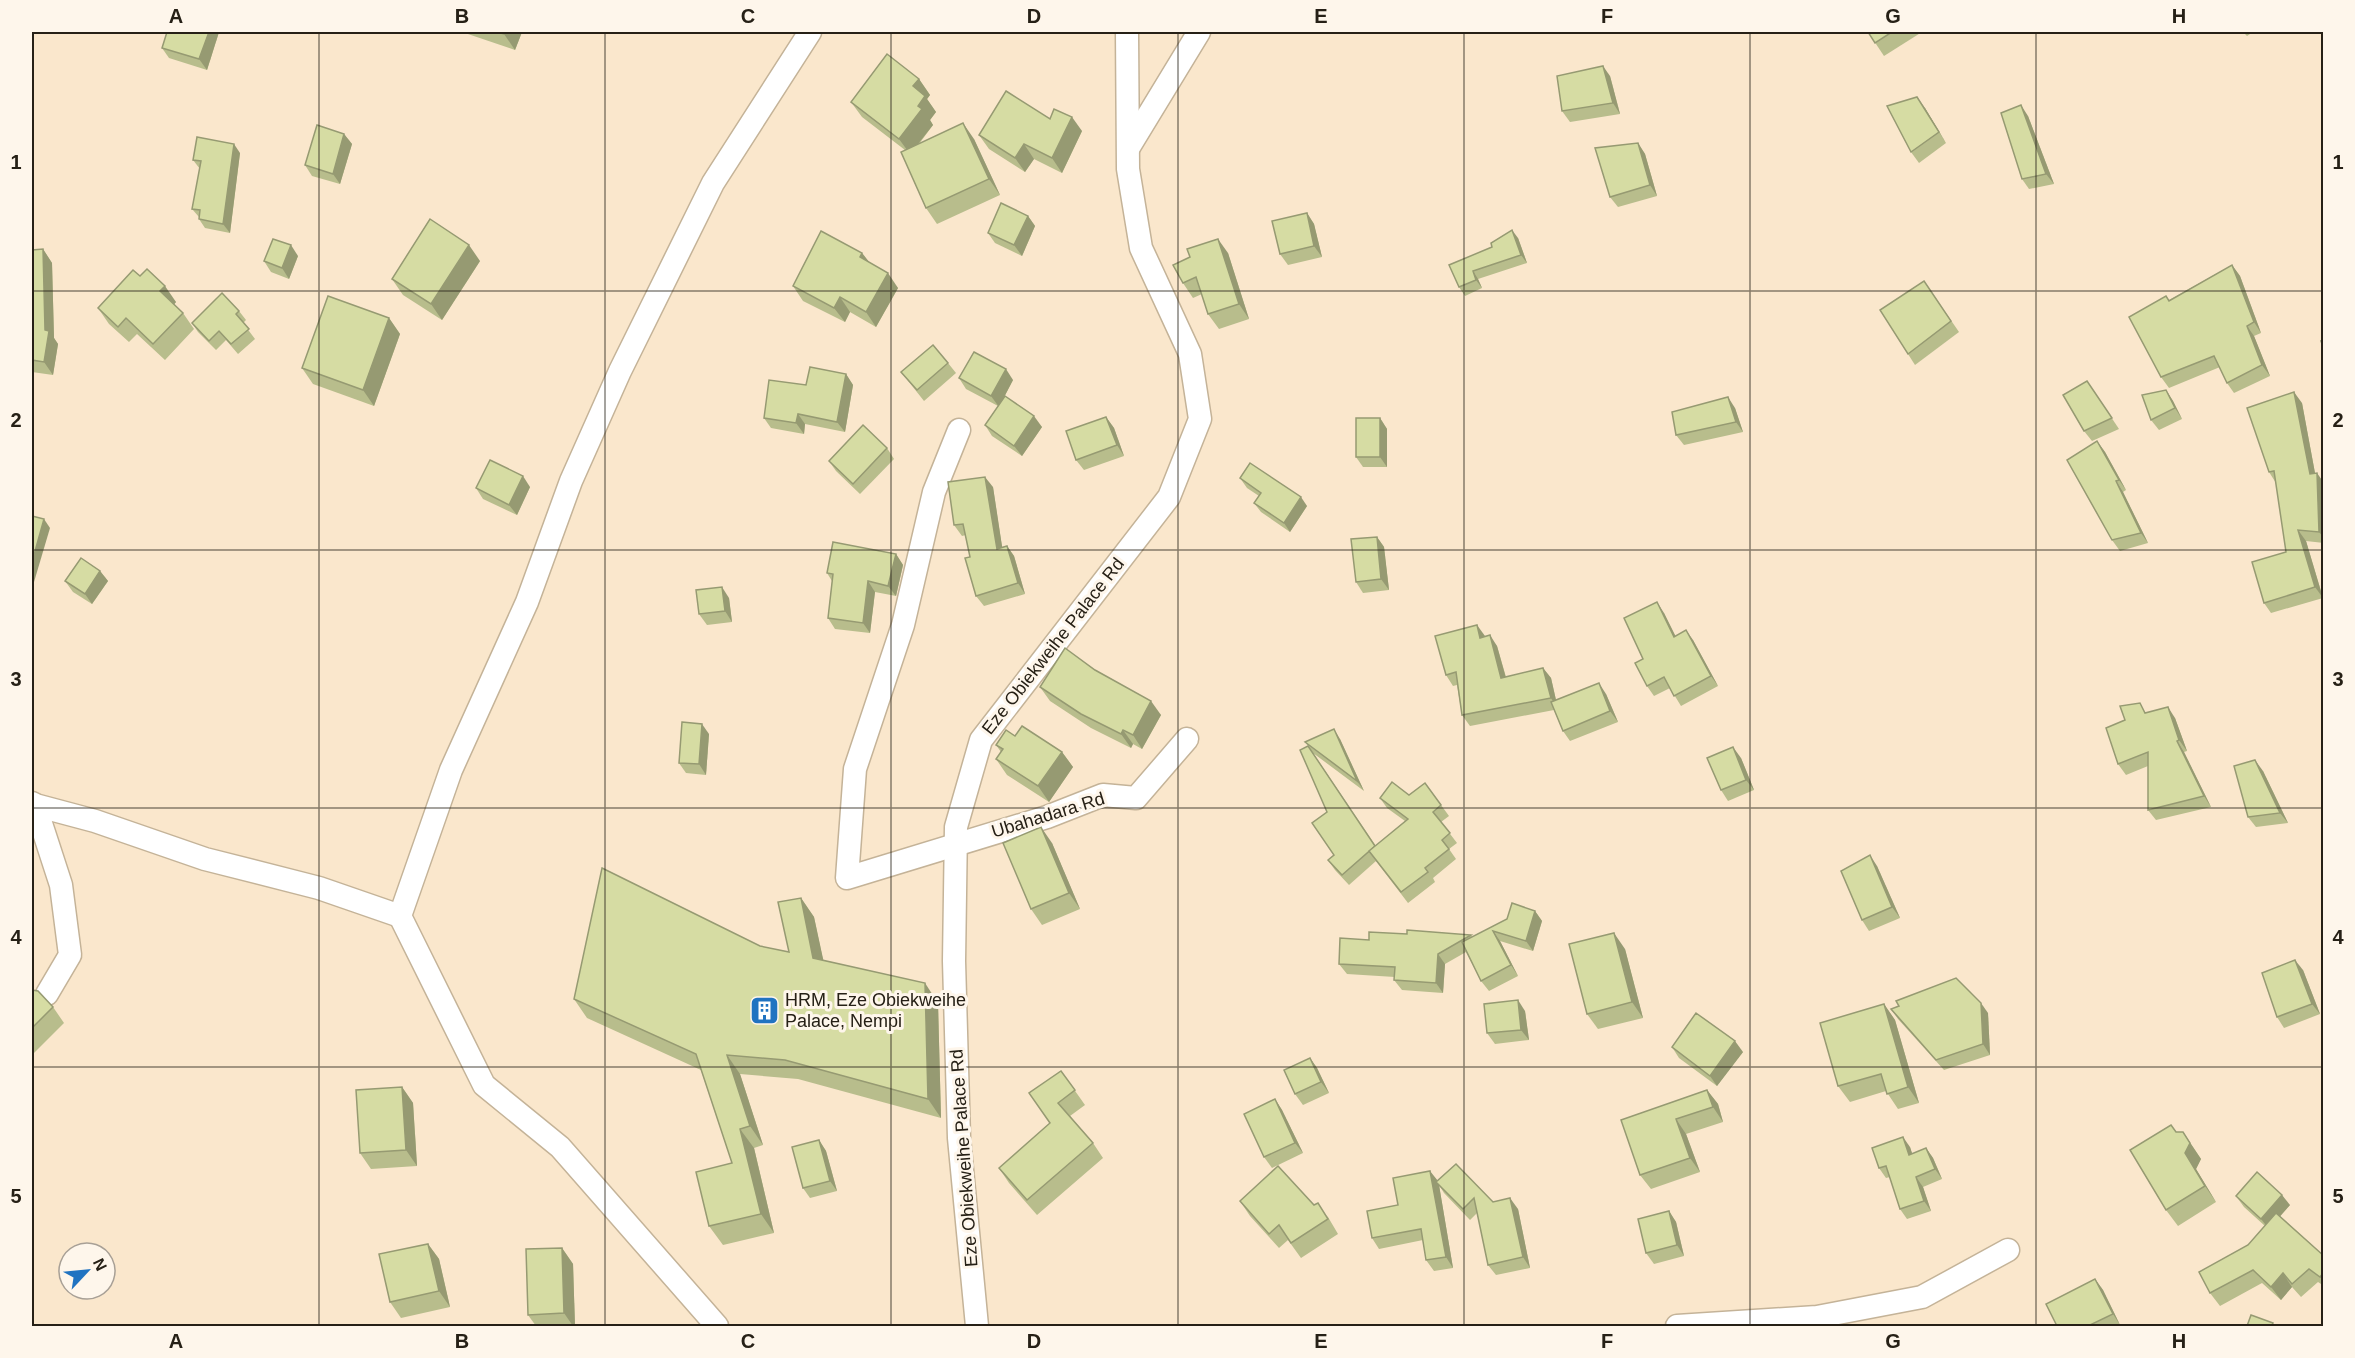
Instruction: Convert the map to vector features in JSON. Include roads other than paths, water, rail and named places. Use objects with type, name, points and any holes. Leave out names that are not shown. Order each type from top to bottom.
[{"type":"street","points":[[400,916],[451,770],[527,602],[571,481],[620,371],[713,183],[810,32]]},
{"type":"street","name":"Eze Obiekweihe Palace Rd","points":[[976,1326],[959,1138],[954,961],[956,827],[981,740],[1169,496],[1200,419],[1190,354],[1141,248],[1128,170],[1127,32]]},
{"type":"street","points":[[1128,148],[1199,32]]},
{"type":"street","points":[[955,844],[847,878],[855,769],[903,625],[934,492],[959,430]]},
{"type":"street","name":"Ubahadara Rd","points":[[955,844],[1047,817],[1103,795],[1136,798],[1186,739]]},
{"type":"street","points":[[33,804],[95,821],[205,859],[319,888],[400,916],[484,1085],[560,1146],[717,1326]]},
{"type":"street","points":[[33,804],[61,885],[70,955],[47,994]]},
{"type":"street","points":[[1677,1326],[1817,1317],[1922,1297],[2008,1250]]},
{"type":"place","name":"HRM, Eze Obiekweihe Palace, Nempi","points":[[764,1010]]}]
